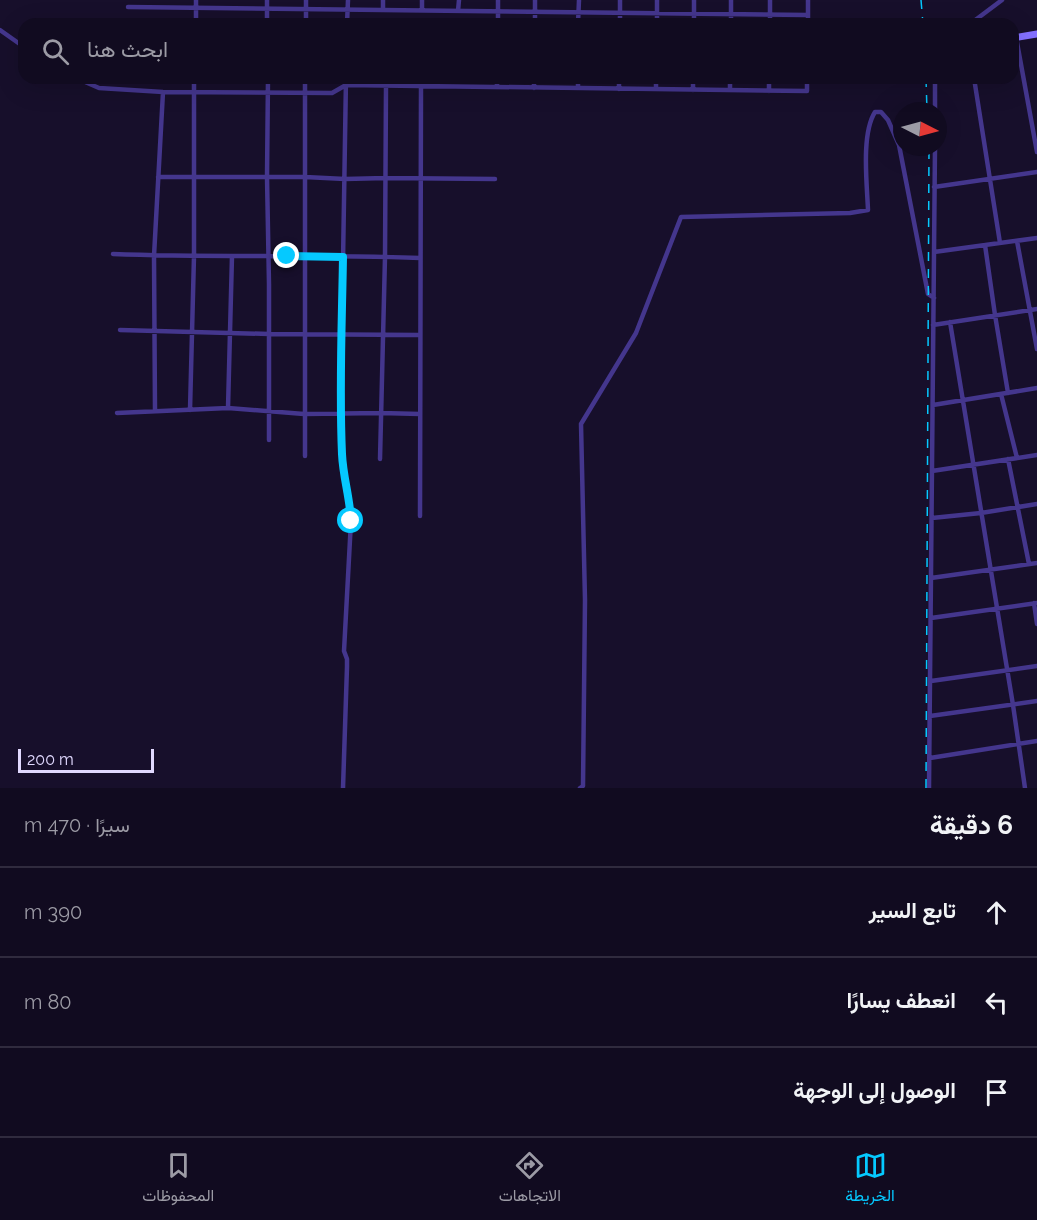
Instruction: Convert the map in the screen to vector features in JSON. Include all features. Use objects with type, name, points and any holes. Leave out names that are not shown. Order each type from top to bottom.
[{"type":"street","points":[[196,0],[196,18]]},
{"type":"street","points":[[267,0],[267,18]]},
{"type":"street","points":[[306,0],[306,18]]},
{"type":"street","points":[[347,18],[348,0]]},
{"type":"street","points":[[383,0],[383,10]]},
{"type":"street","points":[[422,0],[422,10]]},
{"type":"street","points":[[458,11],[459,0]]},
{"type":"street","points":[[498,0],[498,18]]},
{"type":"street","points":[[535,18],[536,0]]},
{"type":"street","points":[[578,18],[579,0]]},
{"type":"street","points":[[620,0],[620,18]]},
{"type":"street","points":[[657,0],[657,18]]},
{"type":"street","points":[[694,0],[694,18]]},
{"type":"street","points":[[731,0],[731,18]]},
{"type":"street","points":[[770,0],[770,15]]},
{"type":"street","points":[[128,7],[808,15],[808,0]]},
{"type":"street","points":[[978,18],[1002,0]]},
{"type":"street","points":[[0,30],[18,43]]},
{"type":"street","points":[[1019,37],[1037,34]]},
{"type":"street","points":[[1019,59],[1037,152]]},
{"type":"street","points":[[90,84],[99,88],[163,92],[332,93],[346,85],[807,91],[807,84]]},
{"type":"street","points":[[190,410],[194,256],[195,84]]},
{"type":"street","points":[[268,84],[269,440]]},
{"type":"street","points":[[305,84],[305,456]]},
{"type":"street","points":[[619,84],[619,89]]},
{"type":"street","points":[[656,84],[656,89]]},
{"type":"street","points":[[693,84],[693,90]]},
{"type":"street","points":[[730,84],[730,90]]},
{"type":"street","points":[[769,84],[769,91]]},
{"type":"street","points":[[935,84],[935,102]]},
{"type":"street","points":[[975,84],[1000,243]]},
{"type":"street","points":[[343,788],[347,667],[344,651],[351,521],[342,456],[346,85]]},
{"type":"street","points":[[380,459],[386,86]]},
{"type":"street","points":[[420,516],[421,86]]},
{"type":"street","points":[[155,411],[154,256],[163,92]]},
{"type":"street","points":[[580,788],[584,786],[585,600],[581,424],[636,333],[681,217],[850,213],[868,210],[866,152],[868,132],[875,112],[881,112],[888,120],[899,145],[927,294],[934,298]]},
{"type":"street","points":[[929,788],[935,156]]},
{"type":"street","points":[[934,187],[1037,172]]},
{"type":"street","points":[[158,177],[495,179]]},
{"type":"street","points":[[934,252],[1037,238]]},
{"type":"street","points":[[1017,241],[1037,350]]},
{"type":"street","points":[[985,245],[1008,393]]},
{"type":"street","points":[[113,254],[420,258]]},
{"type":"street","points":[[228,408],[232,256]]},
{"type":"street","points":[[933,325],[1037,309]]},
{"type":"street","points":[[950,322],[1025,788]]},
{"type":"street","points":[[120,330],[420,335]]},
{"type":"street","points":[[933,405],[1037,388]]},
{"type":"street","points":[[1000,394],[1017,458]]},
{"type":"street","points":[[117,413],[228,408],[304,414],[420,414]]},
{"type":"street","points":[[932,471],[1037,455]]},
{"type":"street","points":[[1008,459],[1029,564]]},
{"type":"street","points":[[932,518],[1037,504]]},
{"type":"street","points":[[932,578],[1037,563]]},
{"type":"street","points":[[931,618],[1035,603],[1037,624]]},
{"type":"street","points":[[931,681],[1037,666]]},
{"type":"street","points":[[930,716],[1037,701]]},
{"type":"street","points":[[930,758],[1037,741]]},
{"type":"railway","points":[[921,0],[922,18]]},
{"type":"railway","points":[[926,84],[927,102]]},
{"type":"railway","points":[[926,788],[929,156]]},
{"type":"route","points":[[287,256],[343,257],[342,456],[351,521]]}]
